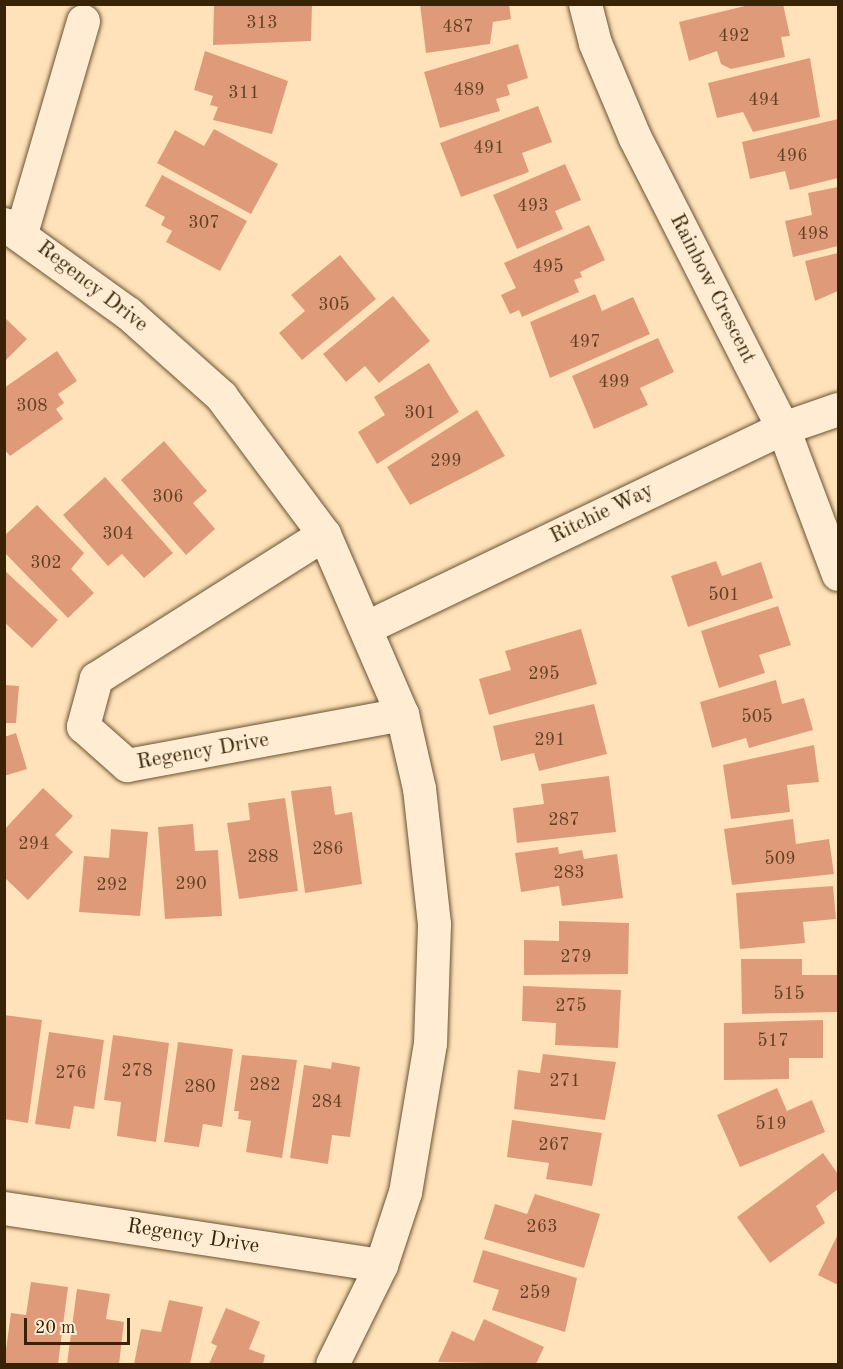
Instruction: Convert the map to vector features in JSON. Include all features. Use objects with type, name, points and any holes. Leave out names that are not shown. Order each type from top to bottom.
[{"type":"street","name":"Rainbow Crescent","points":[[585,4],[595,43],[635,138],[783,428],[838,574]]},
{"type":"street","name":"Regency Drive","points":[[82,21],[13,229],[128,313],[221,396],[324,534],[369,626],[402,714],[419,788],[434,924],[430,1043],[405,1192],[381,1265],[332,1365]]},
{"type":"street","name":"Ritchie Way","points":[[369,626],[783,428],[838,409]]},
{"type":"street","name":"Regency Drive","points":[[324,534],[96,678],[82,726],[127,765],[402,714]]},
{"type":"street","name":"Regency Drive","points":[[4,1208],[381,1265]]},
{"type":"building","points":[[312,4],[311,41],[213,45],[214,6]]},
{"type":"building","points":[[420,4],[509,4],[511,19],[493,22],[490,44],[426,53]]},
{"type":"building","points":[[753,4],[783,4],[790,36],[781,37],[785,57],[731,69],[721,64],[717,51],[689,61],[679,22]]},
{"type":"building","points":[[518,44],[528,78],[507,85],[510,95],[496,99],[500,111],[440,128],[424,72]]},
{"type":"building","points":[[205,51],[288,81],[272,134],[213,120],[218,107],[210,105],[213,96],[194,90]]},
{"type":"building","points":[[810,58],[820,117],[753,132],[743,112],[717,118],[708,83]]},
{"type":"building","points":[[538,106],[552,142],[522,153],[529,172],[461,197],[440,143]]},
{"type":"building","points":[[838,119],[838,178],[790,190],[785,171],[750,179],[742,142]]},
{"type":"building","points":[[214,129],[278,164],[251,214],[157,163],[175,130],[204,146]]},
{"type":"building","points":[[565,164],[581,200],[555,211],[563,229],[517,249],[493,195]]},
{"type":"building","points":[[162,175],[247,221],[220,271],[166,242],[172,231],[161,225],[165,217],[145,206]]},
{"type":"building","points":[[838,187],[838,246],[793,257],[785,221],[812,215],[808,193]]},
{"type":"building","points":[[589,225],[605,260],[580,272],[582,277],[574,280],[579,292],[522,317],[519,310],[510,314],[501,295],[516,288],[504,263]]},
{"type":"building","points":[[838,253],[838,291],[815,301],[805,261]]},
{"type":"building","points":[[340,255],[376,299],[302,360],[279,333],[305,311],[291,295]]},
{"type":"building","points":[[595,294],[602,311],[633,297],[650,334],[550,378],[530,322]]},
{"type":"building","points":[[393,296],[430,341],[379,383],[365,366],[346,382],[323,354]]},
{"type":"building","points":[[4,317],[27,339],[4,362]]},
{"type":"building","points":[[658,338],[674,372],[640,388],[648,405],[594,429],[572,376]]},
{"type":"building","points":[[57,351],[77,381],[58,394],[64,403],[56,409],[63,419],[10,456],[4,449],[4,388]]},
{"type":"building","points":[[429,363],[459,412],[377,464],[358,432],[385,415],[374,397]]},
{"type":"building","points":[[477,410],[505,456],[410,505],[387,467]]},
{"type":"building","points":[[164,441],[207,491],[193,503],[215,529],[186,555],[121,480]]},
{"type":"building","points":[[105,477],[173,553],[144,578],[122,554],[108,566],[63,515]]},
{"type":"building","points":[[37,505],[84,553],[71,569],[94,593],[68,618],[4,552],[4,536]]},
{"type":"building","points":[[716,561],[722,576],[761,562],[773,598],[688,627],[671,576]]},
{"type":"building","points":[[4,570],[58,620],[32,648],[4,622]]},
{"type":"building","points":[[778,606],[791,645],[759,655],[765,673],[719,688],[701,631]]},
{"type":"building","points":[[581,629],[597,684],[489,715],[479,679],[511,670],[505,651]]},
{"type":"building","points":[[776,680],[782,704],[804,698],[813,730],[749,748],[746,738],[712,748],[700,702]]},
{"type":"building","points":[[4,685],[19,686],[16,723],[4,723]]},
{"type":"building","points":[[594,704],[607,754],[539,771],[534,753],[501,761],[493,726]]},
{"type":"building","points":[[16,733],[27,769],[4,776],[4,737]]},
{"type":"building","points":[[814,745],[819,782],[787,785],[790,812],[731,819],[723,765]]},
{"type":"building","points":[[609,776],[616,832],[517,843],[513,808],[544,804],[541,784]]},
{"type":"building","points":[[331,786],[335,815],[352,812],[362,884],[305,893],[291,791]]},
{"type":"building","points":[[43,788],[73,816],[55,835],[73,852],[28,900],[4,877],[4,830]]},
{"type":"building","points":[[285,798],[298,891],[239,899],[227,823],[250,820],[248,803]]},
{"type":"building","points":[[793,819],[796,844],[829,839],[834,874],[732,885],[724,829]]},
{"type":"building","points":[[193,824],[195,851],[218,850],[222,916],[165,919],[158,827]]},
{"type":"building","points":[[111,829],[148,832],[140,916],[79,912],[84,856],[109,858]]},
{"type":"building","points":[[558,847],[559,854],[582,850],[584,859],[617,854],[623,898],[562,906],[559,886],[521,892],[515,853]]},
{"type":"building","points":[[833,886],[836,919],[803,922],[805,943],[740,949],[736,893]]},
{"type":"building","points":[[559,921],[629,923],[628,974],[524,975],[524,940],[559,941]]},
{"type":"building","points":[[741,959],[802,959],[802,975],[837,975],[837,1012],[742,1014]]},
{"type":"building","points":[[523,986],[621,990],[618,1048],[555,1045],[556,1023],[522,1021]]},
{"type":"building","points":[[4,1015],[42,1020],[28,1123],[4,1119]]},
{"type":"building","points":[[823,1020],[823,1058],[789,1058],[789,1079],[724,1080],[724,1023]]},
{"type":"building","points":[[49,1032],[104,1040],[94,1109],[74,1106],[70,1129],[35,1124]]},
{"type":"building","points":[[113,1035],[169,1043],[156,1142],[117,1136],[121,1102],[104,1100]]},
{"type":"building","points":[[178,1042],[233,1049],[222,1127],[203,1124],[199,1147],[164,1142]]},
{"type":"building","points":[[543,1054],[616,1062],[605,1120],[514,1109],[518,1070],[540,1073]]},
{"type":"building","points":[[242,1055],[297,1060],[282,1158],[246,1152],[251,1121],[238,1119],[239,1111],[234,1111]]},
{"type":"building","points":[[332,1062],[360,1067],[350,1137],[332,1135],[328,1164],[290,1158],[304,1065],[331,1069]]},
{"type":"building","points":[[777,1088],[787,1111],[812,1100],[825,1132],[740,1167],[717,1115]]},
{"type":"building","points":[[512,1120],[602,1133],[592,1186],[546,1179],[549,1163],[507,1157]]},
{"type":"building","points":[[823,1153],[838,1174],[838,1189],[816,1206],[825,1223],[770,1263],[737,1217]]},
{"type":"building","points":[[535,1194],[600,1214],[584,1268],[484,1239],[495,1204],[527,1214]]},
{"type":"building","points":[[838,1234],[838,1285],[818,1275]]},
{"type":"building","points":[[483,1250],[577,1278],[565,1332],[492,1310],[499,1290],[473,1282]]},
{"type":"building","points":[[31,1282],[68,1287],[58,1364],[4,1364],[11,1313],[26,1315]]},
{"type":"building","points":[[77,1289],[110,1294],[106,1319],[124,1322],[119,1364],[67,1364]]},
{"type":"building","points":[[169,1300],[203,1307],[190,1364],[134,1364],[141,1329],[161,1332]]},
{"type":"building","points":[[226,1308],[260,1322],[249,1349],[265,1355],[263,1364],[209,1364],[217,1346],[211,1343]]},
{"type":"building","points":[[484,1319],[544,1347],[536,1364],[438,1362],[452,1331],[474,1341]]}]
